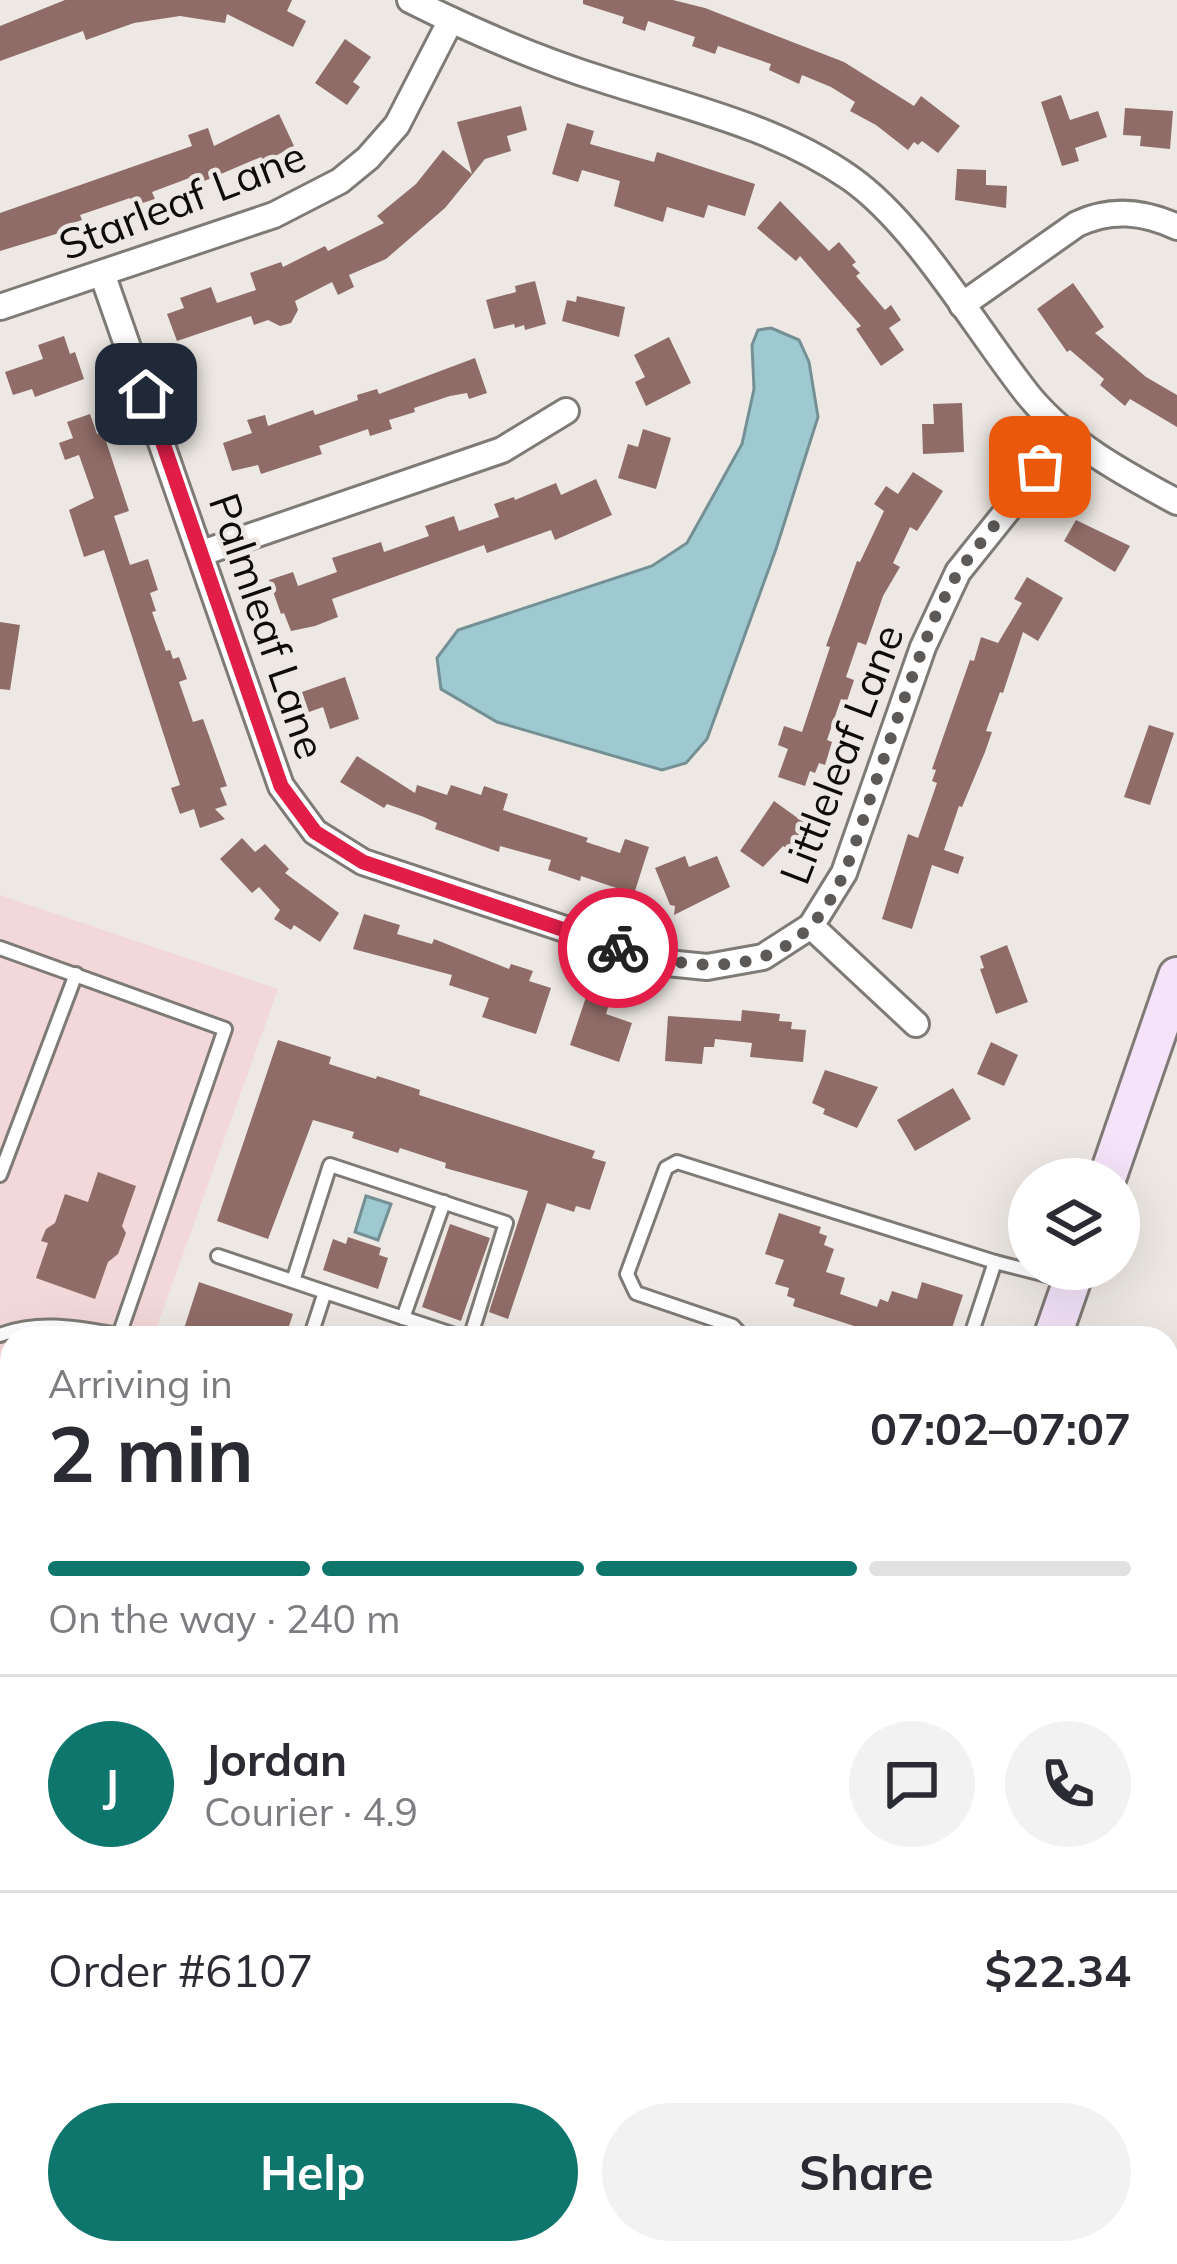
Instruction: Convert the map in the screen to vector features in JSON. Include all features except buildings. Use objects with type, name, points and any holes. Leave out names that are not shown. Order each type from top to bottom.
[{"type":"main road","points":[[1114,1158],[1177,976]]},
{"type":"main road","points":[[1056,1326],[1068,1290]]},
{"type":"street","points":[[410,0],[542,58],[729,120],[811,154],[854,180],[892,217],[1032,399],[1068,435],[1097,458],[1177,502]]},
{"type":"street","name":"Starleaf Lane","points":[[0,307],[274,215],[340,181],[397,125],[451,20]]},
{"type":"street","points":[[962,305],[1098,214],[1144,215],[1177,227]]},
{"type":"street","name":"Palmleaf Lane","points":[[103,276],[281,786],[315,832],[363,862],[667,963],[707,967],[763,957],[812,926]]},
{"type":"street","points":[[202,553],[502,450],[566,410]]},
{"type":"street","name":"Littleleaf Lane","points":[[812,926],[844,873],[923,647],[958,572],[1068,435]]},
{"type":"street","points":[[812,926],[916,1024]]},
{"type":"lane","points":[[0,948],[225,1029],[121,1326]]},
{"type":"lane","points":[[0,1175],[76,974]]},
{"type":"lane","points":[[733,1326],[636,1293],[627,1274],[666,1168],[677,1162],[1008,1264]]},
{"type":"lane","points":[[293,1281],[330,1165],[506,1222],[471,1326]]},
{"type":"lane","points":[[403,1318],[444,1202]]},
{"type":"lane","points":[[218,1256],[429,1326]]},
{"type":"lane","points":[[974,1326],[995,1262]]},
{"type":"lane","points":[[314,1326],[326,1292]]},
{"type":"shaded area","points":[[0,895],[278,989],[157,1326],[0,1326]]},
{"type":"water","points":[[771,328],[799,340],[809,362],[818,417],[707,739],[686,763],[662,770],[497,722],[441,689],[437,658],[458,630],[652,566],[687,543],[742,444],[754,389],[752,345],[758,330]]},
{"type":"water","points":[[366,1196],[391,1204],[378,1240],[355,1232]]},
{"type":"way so far","points":[[618,948],[667,963],[707,967],[763,957],[812,926],[844,873],[938,610],[958,572],[1040,467]]},
{"type":"route","points":[[146,394],[281,786],[296,810],[315,832],[363,862],[618,948]]}]
